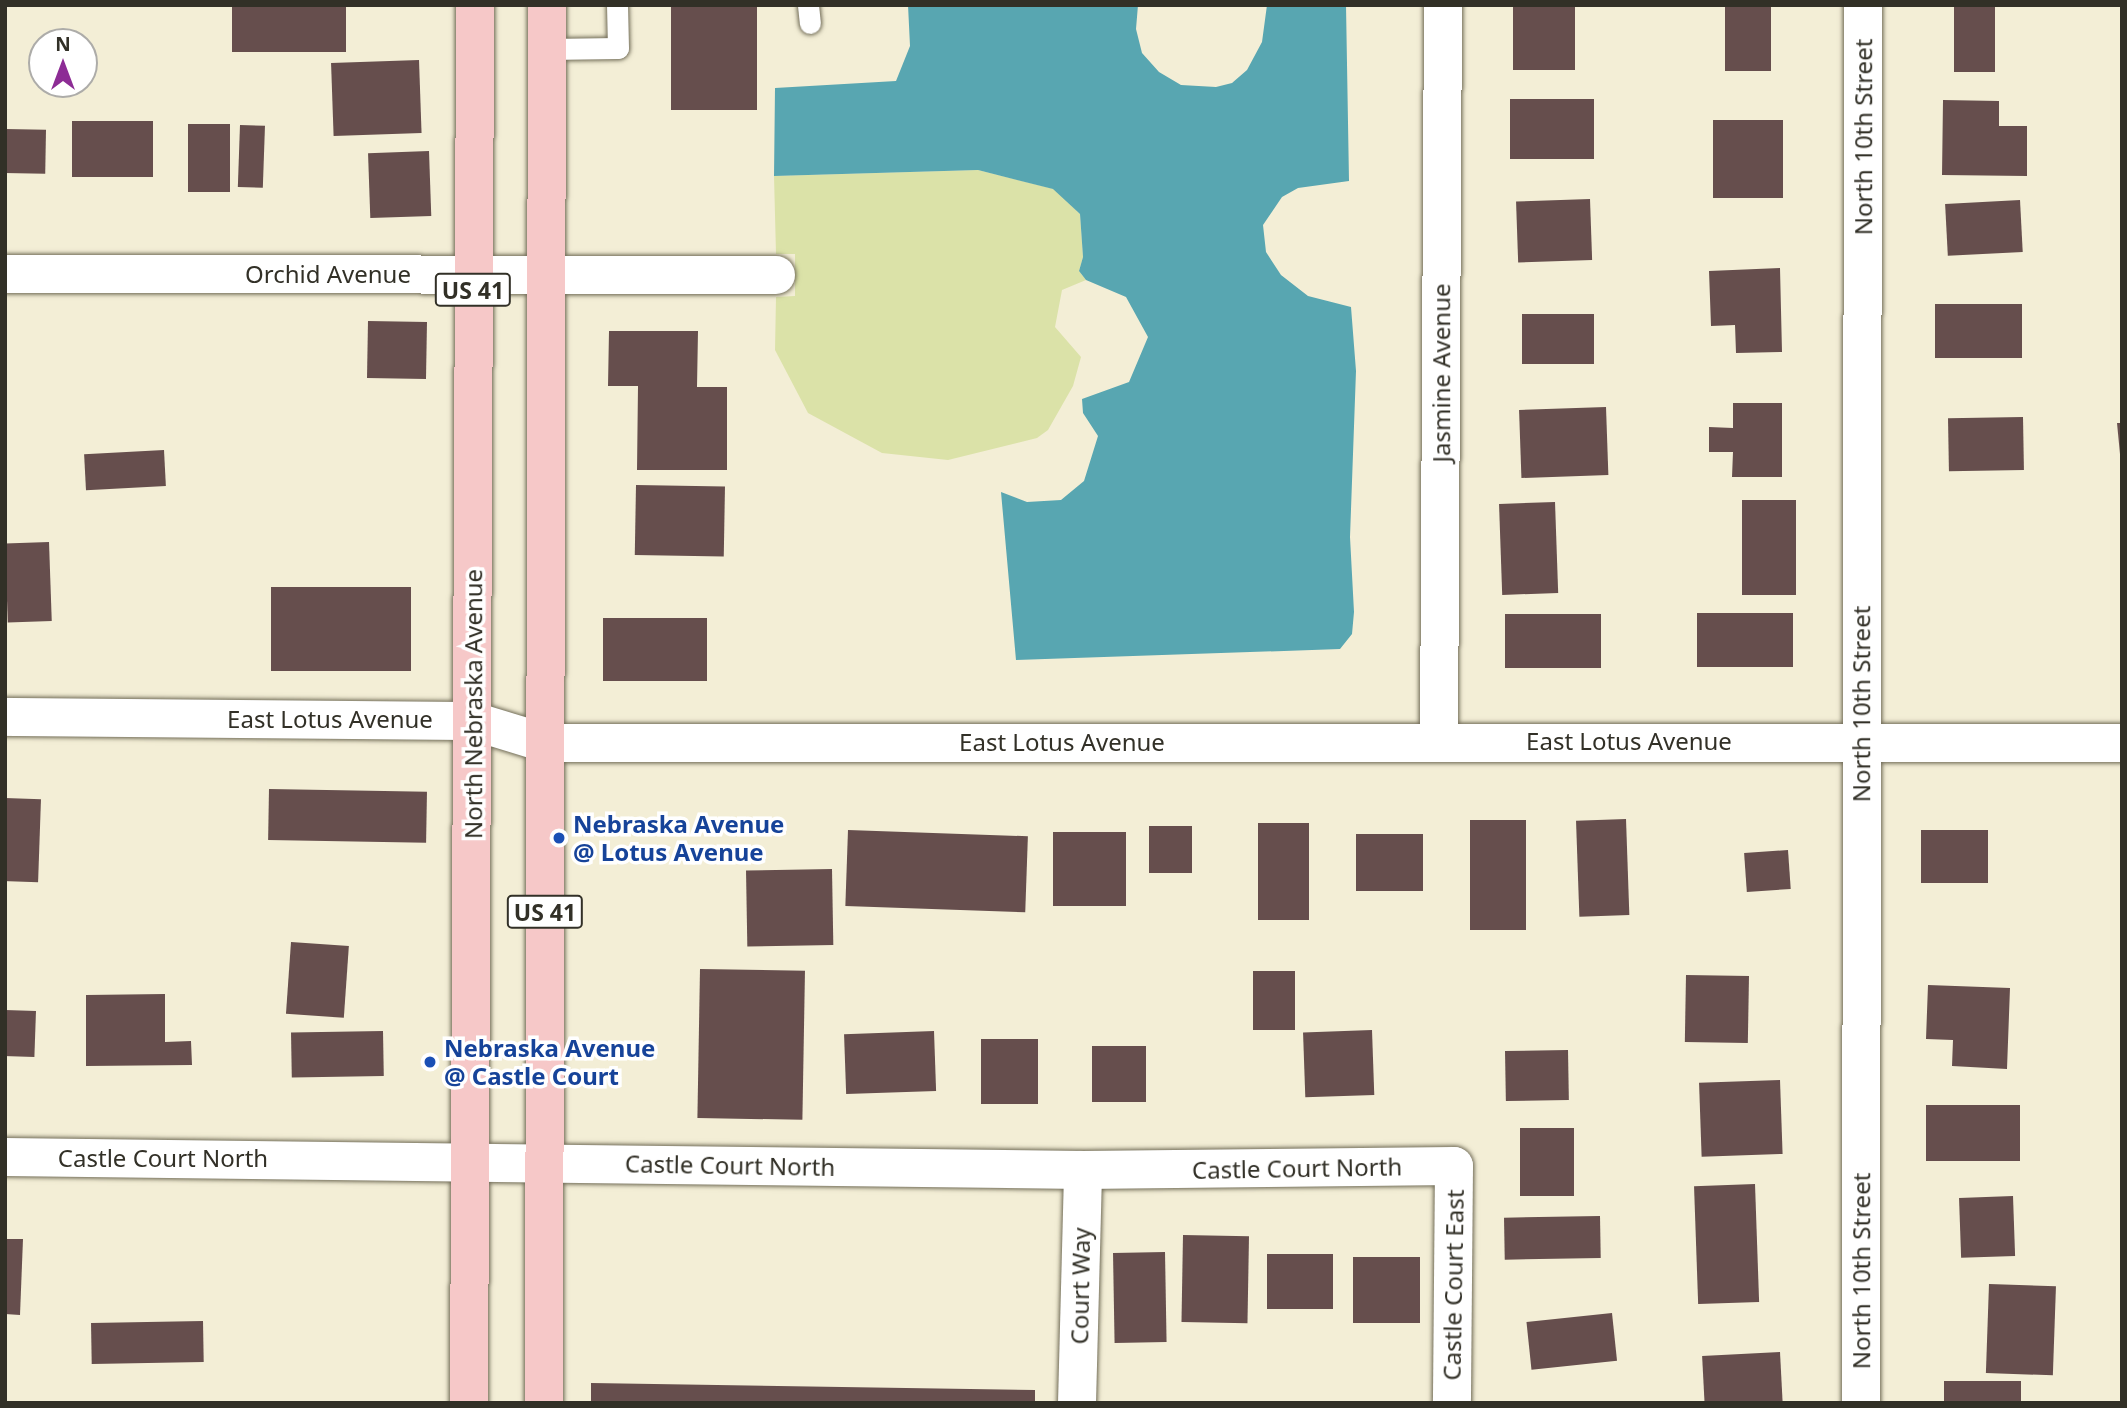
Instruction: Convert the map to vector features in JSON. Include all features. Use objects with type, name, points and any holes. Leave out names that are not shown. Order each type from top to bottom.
[{"type":"main road","name":"North Nebraska Avenue","points":[[469,1403],[475,5]]},
{"type":"main road","name":"US 41","points":[[544,1403],[547,5]]},
{"type":"street","name":"Jasmine Avenue","points":[[1438,741],[1443,5]]},
{"type":"street","name":"North 10th Street","points":[[1861,1403],[1863,5]]},
{"type":"street","name":"Orchid Avenue","points":[[5,274],[776,275]]},
{"type":"street","name":"East Lotus Avenue","points":[[5,717],[473,721],[545,743],[1861,740],[2122,743]]},
{"type":"street","name":"Castle Court North","points":[[5,1157],[471,1160],[1083,1170],[1454,1167]]},
{"type":"street","name":"Castle Court East","points":[[1452,1403],[1454,1167]]},
{"type":"street","name":"Court Way","points":[[1077,1403],[1083,1170]]},
{"type":"lane","points":[[547,49],[618,48],[617,5]]},
{"type":"green space","points":[[978,170],[1054,189],[1080,214],[1083,257],[1079,271],[1086,280],[1062,290],[1055,327],[1081,357],[1073,386],[1048,430],[1037,438],[948,460],[882,453],[808,413],[775,350],[776,297],[795,296],[795,254],[776,254],[774,176]]},
{"type":"water","points":[[908,5],[1138,5],[1136,29],[1142,53],[1159,72],[1181,85],[1216,87],[1232,83],[1247,70],[1262,42],[1267,5],[1346,5],[1349,181],[1298,188],[1282,197],[1263,225],[1266,252],[1281,275],[1308,296],[1351,307],[1356,371],[1350,537],[1354,612],[1352,634],[1340,649],[1016,660],[1001,492],[1027,502],[1061,500],[1084,481],[1098,436],[1083,413],[1082,399],[1129,382],[1148,337],[1126,297],[1086,280],[1079,271],[1083,257],[1080,214],[1053,189],[978,170],[774,176],[775,88],[896,81],[910,46]]},
{"type":"building","points":[[232,5],[346,5],[346,52],[232,52]]},
{"type":"building","points":[[671,5],[757,5],[757,110],[671,110]]},
{"type":"building","points":[[1513,5],[1575,5],[1575,70],[1513,70]]},
{"type":"building","points":[[1725,5],[1771,5],[1771,71],[1725,71]]},
{"type":"building","points":[[1954,5],[1995,5],[1995,72],[1954,72]]},
{"type":"building","points":[[419,60],[422,133],[334,136],[331,63]]},
{"type":"building","points":[[1510,99],[1594,99],[1594,159],[1510,159]]},
{"type":"building","points":[[1943,100],[1999,101],[1999,126],[2027,126],[2027,176],[1942,175]]},
{"type":"building","points":[[1713,120],[1783,120],[1783,198],[1713,198]]},
{"type":"building","points":[[72,121],[153,121],[153,177],[72,177]]},
{"type":"building","points":[[188,124],[230,124],[230,192],[188,192]]},
{"type":"building","points":[[240,125],[265,126],[263,188],[238,187]]},
{"type":"building","points":[[5,129],[46,130],[45,174],[5,173]]},
{"type":"building","points":[[429,151],[431,216],[370,218],[368,153]]},
{"type":"building","points":[[1590,199],[1592,260],[1518,263],[1516,202]]},
{"type":"building","points":[[2020,200],[2023,252],[1948,256],[1945,204]]},
{"type":"building","points":[[1780,268],[1782,352],[1736,353],[1735,325],[1711,326],[1709,271]]},
{"type":"building","points":[[1935,304],[2022,304],[2022,358],[1935,358]]},
{"type":"building","points":[[1522,314],[1594,314],[1594,364],[1522,364]]},
{"type":"building","points":[[368,321],[427,322],[426,379],[367,378]]},
{"type":"building","points":[[609,331],[698,331],[697,387],[727,387],[727,470],[637,470],[638,386],[608,386]]},
{"type":"building","points":[[1733,403],[1782,403],[1782,477],[1732,477],[1733,452],[1709,452],[1709,427],[1733,428]]},
{"type":"building","points":[[1606,407],[1608,475],[1521,478],[1519,410]]},
{"type":"building","points":[[2023,417],[2024,470],[1949,471],[1948,418]]},
{"type":"building","points":[[2117,423],[2122,423],[2122,454],[2120,454]]},
{"type":"building","points":[[164,450],[166,486],[86,490],[84,454]]},
{"type":"building","points":[[636,485],[725,487],[724,557],[635,555]]},
{"type":"building","points":[[1742,500],[1796,500],[1796,595],[1742,595]]},
{"type":"building","points":[[1555,502],[1558,593],[1502,595],[1499,504]]},
{"type":"building","points":[[49,542],[52,621],[8,622],[5,544]]},
{"type":"building","points":[[271,587],[411,587],[411,671],[271,671]]},
{"type":"building","points":[[1697,613],[1793,613],[1793,667],[1697,667]]},
{"type":"building","points":[[1505,614],[1601,614],[1601,668],[1505,668]]},
{"type":"building","points":[[603,618],[707,618],[707,681],[603,681]]},
{"type":"building","points":[[269,789],[427,792],[426,843],[268,840]]},
{"type":"building","points":[[5,798],[41,799],[38,882],[5,881]]},
{"type":"building","points":[[1626,819],[1629,915],[1579,917],[1576,821]]},
{"type":"building","points":[[1470,820],[1526,820],[1526,930],[1470,930]]},
{"type":"building","points":[[1258,823],[1309,823],[1309,920],[1258,920]]},
{"type":"building","points":[[1149,826],[1192,826],[1192,873],[1149,873]]},
{"type":"building","points":[[848,830],[1028,836],[1025,912],[845,906]]},
{"type":"building","points":[[1921,830],[1988,830],[1988,883],[1921,883]]},
{"type":"building","points":[[1053,832],[1126,832],[1126,906],[1053,906]]},
{"type":"building","points":[[1356,834],[1423,834],[1423,891],[1356,891]]},
{"type":"building","points":[[1788,850],[1791,889],[1747,892],[1744,853]]},
{"type":"building","points":[[832,869],[833,945],[747,946],[746,871]]},
{"type":"building","points":[[291,942],[349,946],[344,1018],[286,1014]]},
{"type":"building","points":[[700,969],[805,971],[802,1120],[697,1118]]},
{"type":"building","points":[[1253,971],[1295,971],[1295,1030],[1253,1030]]},
{"type":"building","points":[[1686,975],[1749,976],[1748,1043],[1685,1042]]},
{"type":"building","points":[[1928,985],[2010,988],[2007,1069],[1952,1066],[1953,1040],[1926,1039]]},
{"type":"building","points":[[165,994],[165,1042],[191,1041],[192,1065],[86,1066],[86,995]]},
{"type":"building","points":[[5,1010],[36,1011],[34,1057],[5,1056]]},
{"type":"building","points":[[1372,1030],[1374,1095],[1305,1097],[1303,1032]]},
{"type":"building","points":[[383,1031],[384,1076],[292,1078],[291,1033]]},
{"type":"building","points":[[934,1031],[936,1091],[846,1094],[844,1034]]},
{"type":"building","points":[[981,1039],[1038,1039],[1038,1104],[981,1104]]},
{"type":"building","points":[[1092,1046],[1146,1046],[1146,1102],[1092,1102]]},
{"type":"building","points":[[1568,1050],[1569,1100],[1506,1101],[1505,1051]]},
{"type":"building","points":[[1780,1080],[1783,1154],[1702,1157],[1699,1083]]},
{"type":"building","points":[[1926,1105],[2020,1105],[2020,1161],[1926,1161]]},
{"type":"building","points":[[1520,1128],[1574,1128],[1574,1196],[1520,1196]]},
{"type":"building","points":[[1755,1184],[1759,1302],[1698,1304],[1694,1186]]},
{"type":"building","points":[[2013,1196],[2015,1256],[1961,1258],[1959,1198]]},
{"type":"building","points":[[1600,1216],[1601,1258],[1505,1260],[1504,1218]]},
{"type":"building","points":[[1183,1235],[1249,1236],[1247,1323],[1181,1322]]},
{"type":"building","points":[[5,1239],[23,1239],[20,1315],[5,1314]]},
{"type":"building","points":[[1165,1252],[1167,1342],[1115,1343],[1113,1253]]},
{"type":"building","points":[[1267,1254],[1333,1254],[1333,1309],[1267,1309]]},
{"type":"building","points":[[1353,1257],[1420,1257],[1420,1323],[1353,1323]]},
{"type":"building","points":[[1989,1284],[2056,1286],[2053,1375],[1986,1373]]},
{"type":"building","points":[[1612,1313],[1617,1361],[1531,1370],[1526,1322]]},
{"type":"building","points":[[203,1321],[204,1362],[92,1364],[91,1323]]},
{"type":"building","points":[[1780,1352],[1783,1403],[1705,1403],[1702,1356]]},
{"type":"building","points":[[1944,1381],[2021,1381],[2021,1403],[1944,1403]]},
{"type":"building","points":[[591,1383],[1035,1390],[1035,1403],[591,1403]]},
{"type":"place","name":"Nebraska Avenue @ Lotus Avenue","points":[[559,838]]},
{"type":"place","name":"Nebraska Avenue @ Castle Court","points":[[430,1062]]}]
